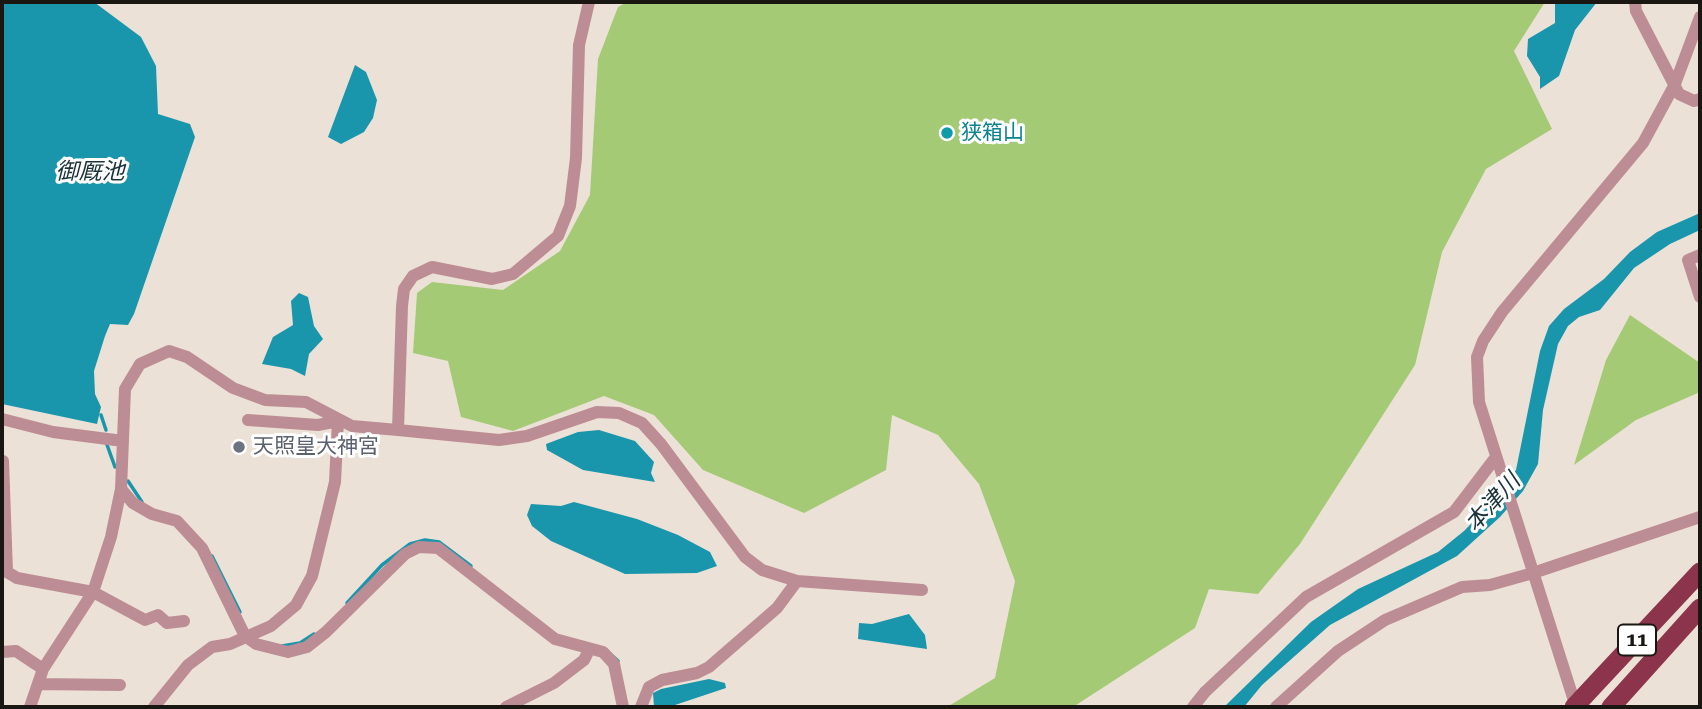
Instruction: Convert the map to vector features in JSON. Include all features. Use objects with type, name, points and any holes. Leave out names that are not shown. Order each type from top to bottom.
[{"type":"highway","name":"11","points":[[1576,707],[1700,572]]},
{"type":"highway","name":"11","points":[[1611,707],[1700,608]]},
{"type":"street","points":[[398,430],[402,306],[404,289],[412,276],[432,267],[492,279],[513,274],[558,236],[570,206],[576,158],[579,45],[589,2]]},
{"type":"street","points":[[1635,2],[1636,11],[1679,94],[1695,101],[1700,99]]},
{"type":"street","points":[[1576,707],[1477,390],[1477,357],[1483,341],[1502,312],[1643,143],[1675,84],[1700,17]]},
{"type":"street","points":[[1700,255],[1688,260],[1700,297]]},
{"type":"street","points":[[30,707],[43,669],[93,592],[111,537],[121,489],[125,389],[140,364],[169,351],[187,356],[233,388],[265,400],[306,402],[338,421],[376,430],[499,440],[527,436],[597,412],[619,413],[642,423],[661,444],[744,557],[762,569],[797,581],[922,590]]},
{"type":"street","points":[[2,419],[53,432],[123,441]]},
{"type":"street","points":[[248,420],[318,425],[338,421]]},
{"type":"street","points":[[154,707],[188,665],[212,647],[230,644],[271,626],[296,605],[312,576],[335,482],[338,421]]},
{"type":"street","points":[[3,460],[7,572],[17,578],[93,592],[145,620],[158,615],[167,622],[184,621]]},
{"type":"street","points":[[1193,707],[1205,692],[1306,597],[1454,512],[1497,460]]},
{"type":"street","points":[[121,489],[133,503],[152,514],[177,521],[202,548],[245,636],[256,644],[288,652],[307,647],[326,632],[405,554],[419,547],[438,548],[555,639],[603,652],[614,664],[624,707]]},
{"type":"street","points":[[1276,707],[1338,651],[1385,620],[1462,587],[1490,585],[1533,573],[1700,517]]},
{"type":"street","points":[[641,707],[649,687],[662,680],[696,673],[709,667],[777,607],[797,581]]},
{"type":"street","points":[[506,707],[554,683],[584,660],[589,650]]},
{"type":"street","points":[[2,652],[16,651],[43,669]]},
{"type":"street","points":[[38,684],[120,685]]},
{"type":"green space","points":[[627,2],[1545,2],[1514,51],[1552,129],[1486,169],[1442,252],[1415,365],[1300,544],[1258,594],[1209,589],[1195,628],[1073,707],[947,707],[995,678],[1015,581],[979,484],[938,435],[892,415],[886,470],[804,513],[703,470],[654,415],[604,396],[513,431],[461,417],[448,361],[413,353],[417,293],[432,282],[503,290],[560,251],[590,195],[598,59],[618,7]]},
{"type":"green space","points":[[1630,315],[1700,363],[1700,392],[1636,420],[1574,465],[1606,360]]},
{"type":"water","name":"御厩池","points":[[2,2],[94,2],[141,37],[156,66],[158,114],[190,124],[195,137],[134,314],[128,325],[110,324],[105,336],[94,371],[95,394],[101,407],[97,424],[2,404]]},
{"type":"water","points":[[1555,2],[1597,2],[1575,30],[1559,76],[1540,89],[1540,77],[1527,56],[1528,39],[1555,23]]},
{"type":"water","points":[[355,65],[366,72],[377,100],[373,118],[364,132],[341,144],[328,137]]},
{"type":"water","name":"本津川","points":[[1700,213],[1700,230],[1670,244],[1634,268],[1600,310],[1579,317],[1568,326],[1558,344],[1543,410],[1538,464],[1523,491],[1500,517],[1457,556],[1330,625],[1262,685],[1244,707],[1224,707],[1311,622],[1358,589],[1438,552],[1464,531],[1496,498],[1516,470],[1540,351],[1549,326],[1564,309],[1604,279],[1630,252],[1657,232]]},
{"type":"water","points":[[299,293],[308,297],[314,326],[323,339],[309,354],[305,376],[291,369],[262,364],[273,337],[293,325],[291,301]]},
{"type":"water","points":[[599,430],[635,441],[654,462],[651,473],[655,482],[583,470],[547,450],[546,444],[578,432]]},
{"type":"water","points":[[574,502],[637,519],[678,535],[710,552],[717,566],[697,573],[625,574],[551,541],[532,526],[527,515],[531,504],[561,506]]},
{"type":"water","points":[[909,614],[925,635],[927,649],[858,639],[859,623],[872,624]]},
{"type":"water","points":[[709,679],[725,683],[726,688],[669,707],[654,707],[653,693]]},
{"type":"waterway","points":[[101,415],[106,430]]},
{"type":"waterway","points":[[106,442],[115,467]]},
{"type":"waterway","points":[[128,481],[142,502]]},
{"type":"waterway","points":[[347,603],[382,565],[410,544],[425,540],[439,542],[471,566]]},
{"type":"waterway","points":[[212,556],[240,612]]},
{"type":"waterway","points":[[282,646],[300,643],[314,634]]},
{"type":"waterway","points":[[606,650],[618,661]]},
{"type":"place","name":"狭箱山","points":[[947,133]]},
{"type":"place","name":"天照皇大神宮","points":[[239,447]]}]
